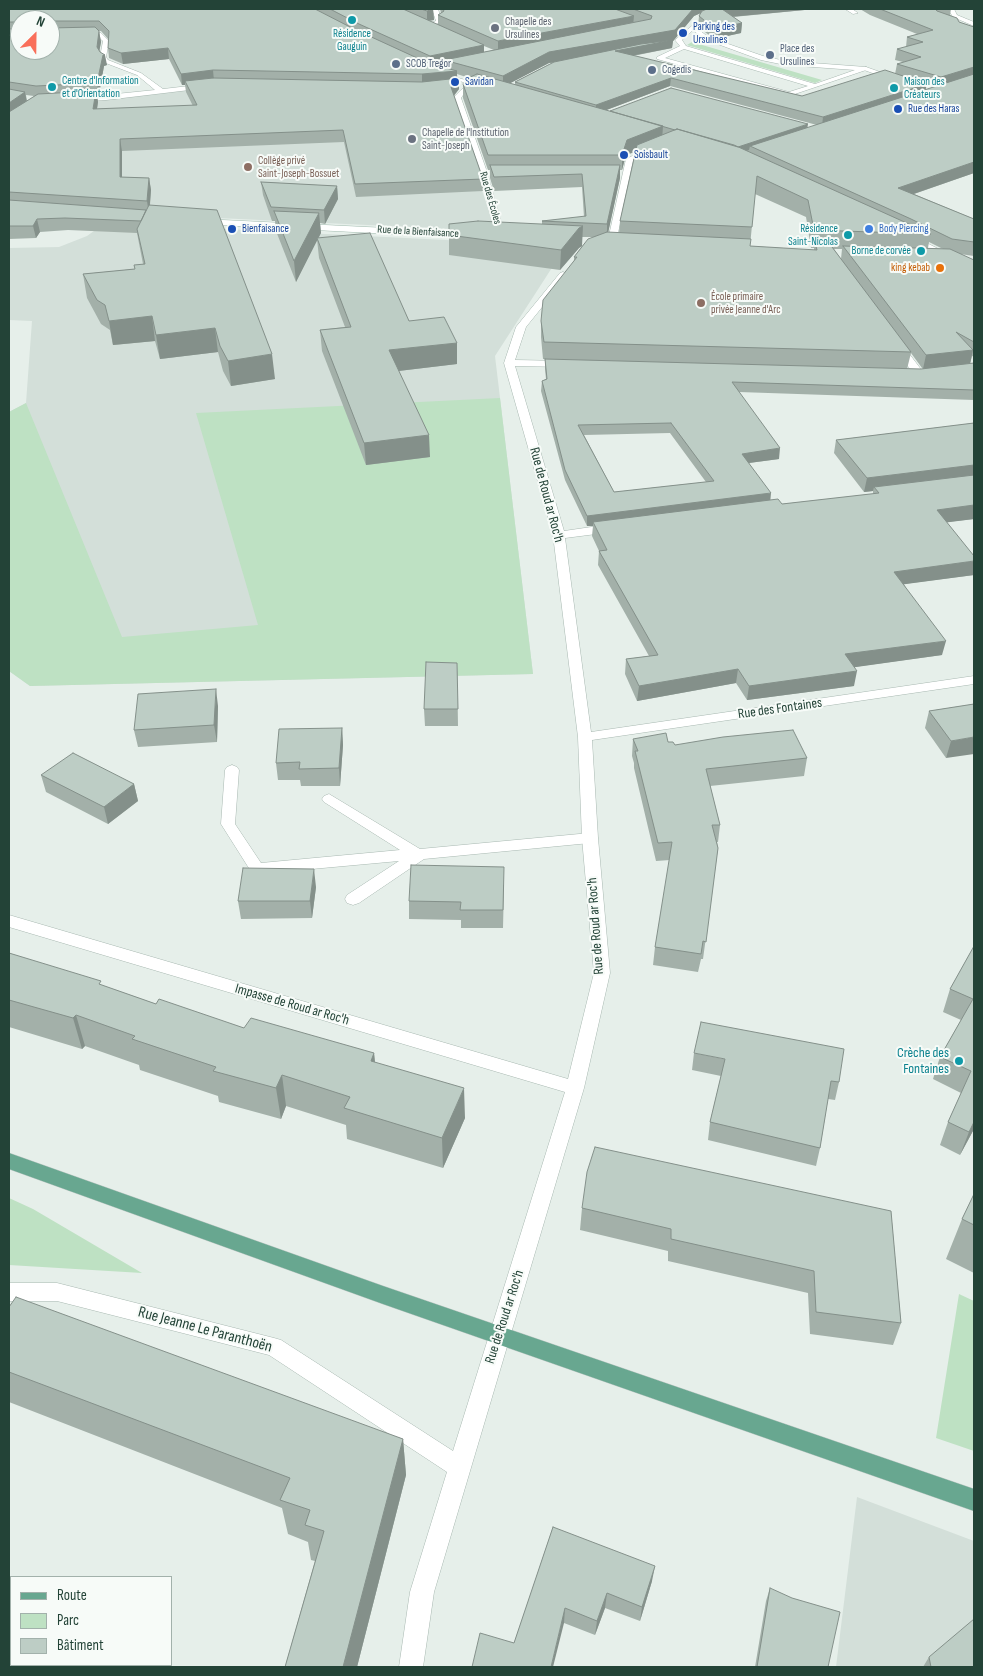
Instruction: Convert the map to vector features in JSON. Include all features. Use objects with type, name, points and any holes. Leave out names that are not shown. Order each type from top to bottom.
[{"type":"main road","points":[[9,1161],[383,1295],[501,1334],[974,1500]]},
{"type":"street","points":[[427,25],[439,22],[435,9]]},
{"type":"street","points":[[848,9],[855,13]]},
{"type":"street","points":[[952,10],[967,12]]},
{"type":"street","points":[[952,10],[956,16],[974,24]]},
{"type":"street","points":[[682,45],[678,40],[693,27],[697,19]]},
{"type":"street","points":[[418,22],[447,35]]},
{"type":"street","points":[[693,27],[706,38],[761,58],[785,63],[866,69],[902,81]]},
{"type":"street","points":[[965,29],[974,32]]},
{"type":"street","points":[[60,35],[99,34],[106,41],[103,57],[105,61],[139,74],[161,91]]},
{"type":"street","points":[[671,44],[682,45],[814,86]]},
{"type":"street","points":[[682,45],[659,58],[789,94],[866,69]]},
{"type":"street","points":[[447,66],[429,70],[491,89]]},
{"type":"street","points":[[451,87],[475,84]]},
{"type":"street","name":"Rue des Écoles","points":[[475,84],[463,90],[457,98],[504,236],[491,236]]},
{"type":"street","points":[[70,100],[106,98],[214,85]]},
{"type":"street","points":[[592,244],[616,242],[630,159],[664,145]]},
{"type":"street","points":[[483,174],[493,174]]},
{"type":"street","points":[[618,174],[628,174]]},
{"type":"street","name":"Rue de la Bienfaisance","points":[[196,222],[481,235]]},
{"type":"street","points":[[905,235],[974,270]]},
{"type":"street","points":[[921,256],[974,260]]},
{"type":"street","points":[[570,266],[521,327],[509,363],[578,364]]},
{"type":"street","points":[[889,334],[919,373]]},
{"type":"street","name":"Rue de Roud ar Roc'h","points":[[411,1667],[422,1592],[575,1088],[602,973],[590,838],[585,737],[559,535],[509,363]]},
{"type":"street","points":[[559,535],[628,526]]},
{"type":"street","name":"Rue des Fontaines","points":[[585,737],[974,680]]},
{"type":"street","points":[[232,770],[228,824],[257,869],[590,838]]},
{"type":"street","points":[[329,800],[419,855]]},
{"type":"street","points":[[353,899],[419,855]]},
{"type":"street","name":"Impasse de Roud ar Roc'h","points":[[9,922],[575,1088]]},
{"type":"street","name":"Rue Jeanne Le Paranthoën","points":[[9,1292],[57,1292],[274,1347],[459,1467]]},
{"type":"shaded area","name":"Collège privé Saint-Joseph-Bossuet","points":[[200,87],[479,182],[496,231],[89,212],[39,103],[102,100]]},
{"type":"shaded area","points":[[105,223],[566,246],[495,356],[533,674],[30,686],[9,671],[9,412],[26,403],[32,321],[9,320],[9,248],[59,247],[87,236]]},
{"type":"shaded area","points":[[857,1497],[974,1541],[974,1667],[836,1667]]},
{"type":"green space","points":[[692,42],[822,80],[815,83],[687,45]]},
{"type":"green space","points":[[500,398],[533,674],[30,686],[9,671],[9,412],[26,403],[122,637],[258,625],[196,413]]},
{"type":"green space","points":[[9,1198],[33,1209],[142,1273],[9,1265]]},
{"type":"green space","points":[[959,1294],[974,1301],[974,1451],[936,1438]]},
{"type":"building","points":[[9,9],[315,9],[428,63],[457,71],[422,74],[213,70],[181,74],[168,48],[121,53],[108,48],[109,31],[99,21],[60,21],[60,10],[10,10],[9,22]]},
{"type":"building","points":[[330,9],[403,9],[484,45],[430,56]]},
{"type":"building","points":[[443,9],[615,9],[634,16],[498,41],[438,15],[444,11]]},
{"type":"building","points":[[633,9],[693,9],[675,30],[549,52],[503,76],[444,60],[651,19],[652,16]]},
{"type":"building","points":[[722,9],[742,23],[719,28],[710,25],[699,16],[702,11]]},
{"type":"building","points":[[880,9],[935,9],[957,18],[959,22],[974,27],[974,67],[941,77],[897,64],[921,57],[897,49],[923,42],[907,37],[933,30]]},
{"type":"building","points":[[95,27],[99,31],[97,47],[105,55],[103,55],[97,83],[36,86],[9,82],[9,29],[10,60],[60,60],[60,28]]},
{"type":"building","points":[[673,40],[615,51],[802,96],[885,70],[927,84],[823,117],[671,78],[596,105],[515,82],[554,62],[641,44]]},
{"type":"building","points":[[477,74],[663,126],[627,140],[622,155],[488,155],[463,84],[466,79]]},
{"type":"building","points":[[974,74],[974,162],[898,188],[974,219],[974,242],[952,239],[750,146]]},
{"type":"building","points":[[213,78],[422,82],[459,78],[451,87],[483,179],[355,184],[343,130],[120,139],[120,177],[149,178],[147,201],[9,192],[9,112],[38,94],[96,91],[93,109],[197,105],[185,81]]},
{"type":"building","points":[[671,88],[808,124],[738,147],[610,111]]},
{"type":"building","points":[[9,89],[25,92],[9,103]]},
{"type":"building","points":[[677,129],[734,145],[931,234],[814,230],[808,200],[757,176],[752,227],[620,221],[637,145]]},
{"type":"building","points":[[490,165],[620,165],[607,224],[542,221],[586,216],[582,174],[494,177]]},
{"type":"building","points":[[261,182],[337,186],[324,210],[271,207]]},
{"type":"building","points":[[9,200],[146,210],[141,221],[65,218],[37,219],[33,226],[9,226]]},
{"type":"building","points":[[149,205],[217,210],[272,354],[228,361],[220,346],[215,328],[156,335],[152,316],[109,321],[105,305],[97,300],[83,274],[135,269],[134,265],[145,264],[137,229]]},
{"type":"building","points":[[274,211],[319,213],[294,261]]},
{"type":"building","points":[[478,221],[583,226],[579,228],[561,250],[449,235],[449,224]]},
{"type":"building","name":"École primaire privée Jeanne d'Arc","points":[[607,232],[751,239],[750,246],[817,250],[815,243],[829,243],[911,352],[544,342],[541,321],[543,300],[577,257],[574,257],[588,239]]},
{"type":"building","points":[[370,233],[409,321],[444,317],[457,343],[389,350],[429,435],[364,443],[320,330],[351,327],[317,238]]},
{"type":"building","points":[[843,246],[950,249],[974,260],[974,342],[956,332],[973,350],[926,355]]},
{"type":"building","points":[[545,359],[921,369],[974,363],[974,390],[732,382],[780,448],[742,454],[771,493],[587,516],[565,470],[542,381],[547,379]],"holes":[[[671,423],[714,481],[614,492],[578,425]]]},
{"type":"building","points":[[974,423],[974,465],[867,478],[836,440]]},
{"type":"building","points":[[974,475],[974,505],[937,510],[974,556],[974,561],[894,572],[946,641],[845,654],[857,671],[749,686],[738,669],[639,686],[626,659],[658,655],[599,551],[607,550],[593,522],[778,499],[782,504],[879,493],[874,487]]},
{"type":"building","points":[[426,662],[457,663],[458,709],[424,709]]},
{"type":"building","points":[[216,689],[214,725],[134,730],[138,694]]},
{"type":"building","points":[[974,704],[974,737],[951,741],[929,711]]},
{"type":"building","points":[[342,728],[339,768],[299,769],[300,762],[276,763],[279,729]]},
{"type":"building","points":[[793,730],[807,758],[706,769],[720,825],[712,825],[718,848],[706,942],[703,941],[701,954],[655,947],[672,842],[658,843],[635,751],[638,751],[633,739],[666,733],[668,742],[673,742],[675,745],[723,737]]},
{"type":"building","points":[[73,753],[134,784],[104,807],[41,775]]},
{"type":"building","points":[[411,865],[504,867],[503,910],[460,910],[461,902],[409,901]]},
{"type":"building","points":[[243,868],[314,869],[310,901],[238,901]]},
{"type":"building","points":[[974,946],[974,1122],[969,1132],[948,1122],[971,1071],[940,1057],[973,999],[950,989]]},
{"type":"building","points":[[9,953],[101,981],[99,984],[156,1004],[159,999],[244,1028],[251,1018],[374,1053],[371,1061],[464,1088],[442,1138],[344,1108],[350,1097],[282,1075],[276,1088],[213,1071],[216,1067],[132,1039],[135,1036],[76,1015],[73,1018],[9,1000]]},
{"type":"building","points":[[701,1022],[844,1049],[839,1082],[831,1081],[820,1148],[710,1122],[725,1059],[694,1053]]},
{"type":"building","points":[[595,1147],[891,1211],[901,1323],[816,1312],[814,1271],[671,1239],[671,1229],[582,1208],[587,1172]]},
{"type":"building","points":[[974,1194],[974,1225],[962,1219]]},
{"type":"building","points":[[16,1297],[403,1439],[343,1667],[285,1667],[324,1531],[305,1525],[310,1510],[280,1500],[290,1478],[9,1372],[9,1307]]},
{"type":"building","points":[[553,1527],[655,1566],[642,1607],[607,1593],[597,1621],[565,1608],[551,1667],[472,1667],[480,1633],[514,1643]]},
{"type":"building","points":[[770,1588],[792,1598],[840,1612],[828,1667],[757,1667]]},
{"type":"building","points":[[974,1619],[974,1667],[931,1667],[929,1657]]},
{"type":"place","name":"Résidence Gauguin","points":[[352,20]]},
{"type":"place","name":"Chapelle des Ursulines","points":[[495,28]]},
{"type":"place","name":"Parking des Ursulines","points":[[683,33]]},
{"type":"place","name":"Place des Ursulines","points":[[770,55]]},
{"type":"place","name":"SCOB Tregor","points":[[396,64]]},
{"type":"place","name":"Cogedis","points":[[652,70]]},
{"type":"place","name":"Savidan","points":[[455,82]]},
{"type":"place","name":"Centre d'Information et d'Orientation","points":[[52,87]]},
{"type":"place","name":"Maison des Créateurs","points":[[894,88]]},
{"type":"place","name":"Rue des Haras","points":[[898,109]]},
{"type":"place","name":"Chapelle de l'Institution Saint-Joseph","points":[[412,139]]},
{"type":"place","name":"Soisbault","points":[[624,155]]},
{"type":"place","name":"Collège privé Saint-Joseph-Bossuet","points":[[248,167]]},
{"type":"place","name":"Bienfaisance","points":[[232,229]]},
{"type":"place","name":"Body Piercing","points":[[869,229]]},
{"type":"place","name":"Résidence Saint-Nicolas","points":[[848,235]]},
{"type":"place","name":"Borne de corvée","points":[[921,251]]},
{"type":"place","name":"king kebab","points":[[940,268]]},
{"type":"place","name":"École primaire privée Jeanne d'Arc","points":[[701,303]]},
{"type":"place","name":"Crèche des Fontaines","points":[[959,1061]]}]
